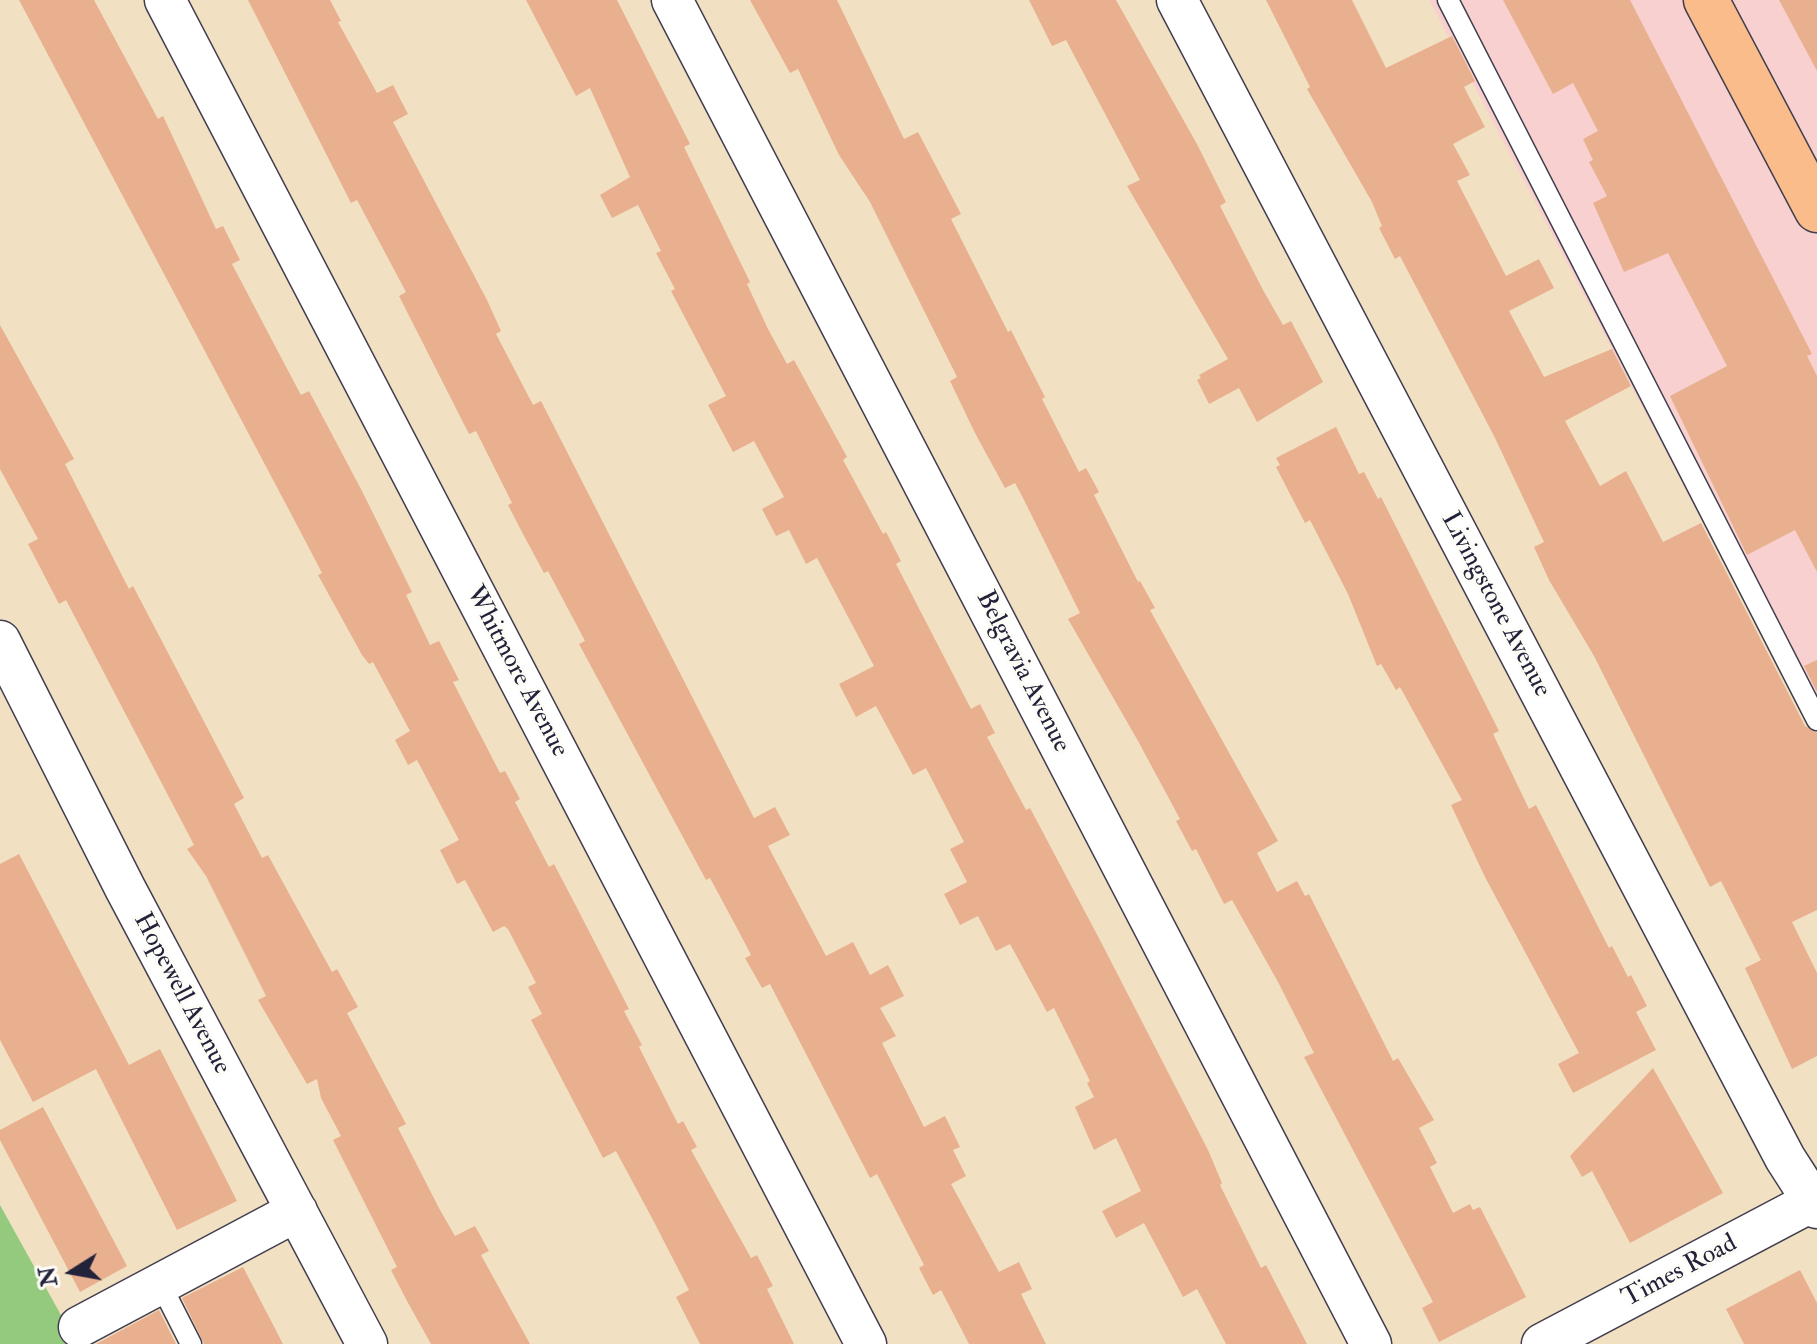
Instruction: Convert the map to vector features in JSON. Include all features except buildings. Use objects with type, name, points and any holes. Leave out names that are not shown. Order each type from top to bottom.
[{"type":"main road","points":[[1706,0],[1817,210]]},
{"type":"street","name":"Whitmore Avenue","points":[[165,0],[866,1344]]},
{"type":"street","name":"Belgravia Avenue","points":[[672,0],[1371,1344]]},
{"type":"street","name":"Livingstone Avenue","points":[[1177,0],[1785,1158],[1816,1202]]},
{"type":"street","name":"Hopewell Avenue","points":[[0,641],[367,1344]]},
{"type":"street","name":"Times Road","points":[[1542,1344],[1816,1202]]},
{"type":"street","points":[[79,1327],[297,1211]]},
{"type":"lane","points":[[1448,0],[1817,720]]},
{"type":"lane","points":[[160,1283],[191,1344]]},
{"type":"shaded area","points":[[1429,0],[1817,0],[1817,740]]},
{"type":"green space","points":[[0,1205],[77,1344],[0,1344]]}]
